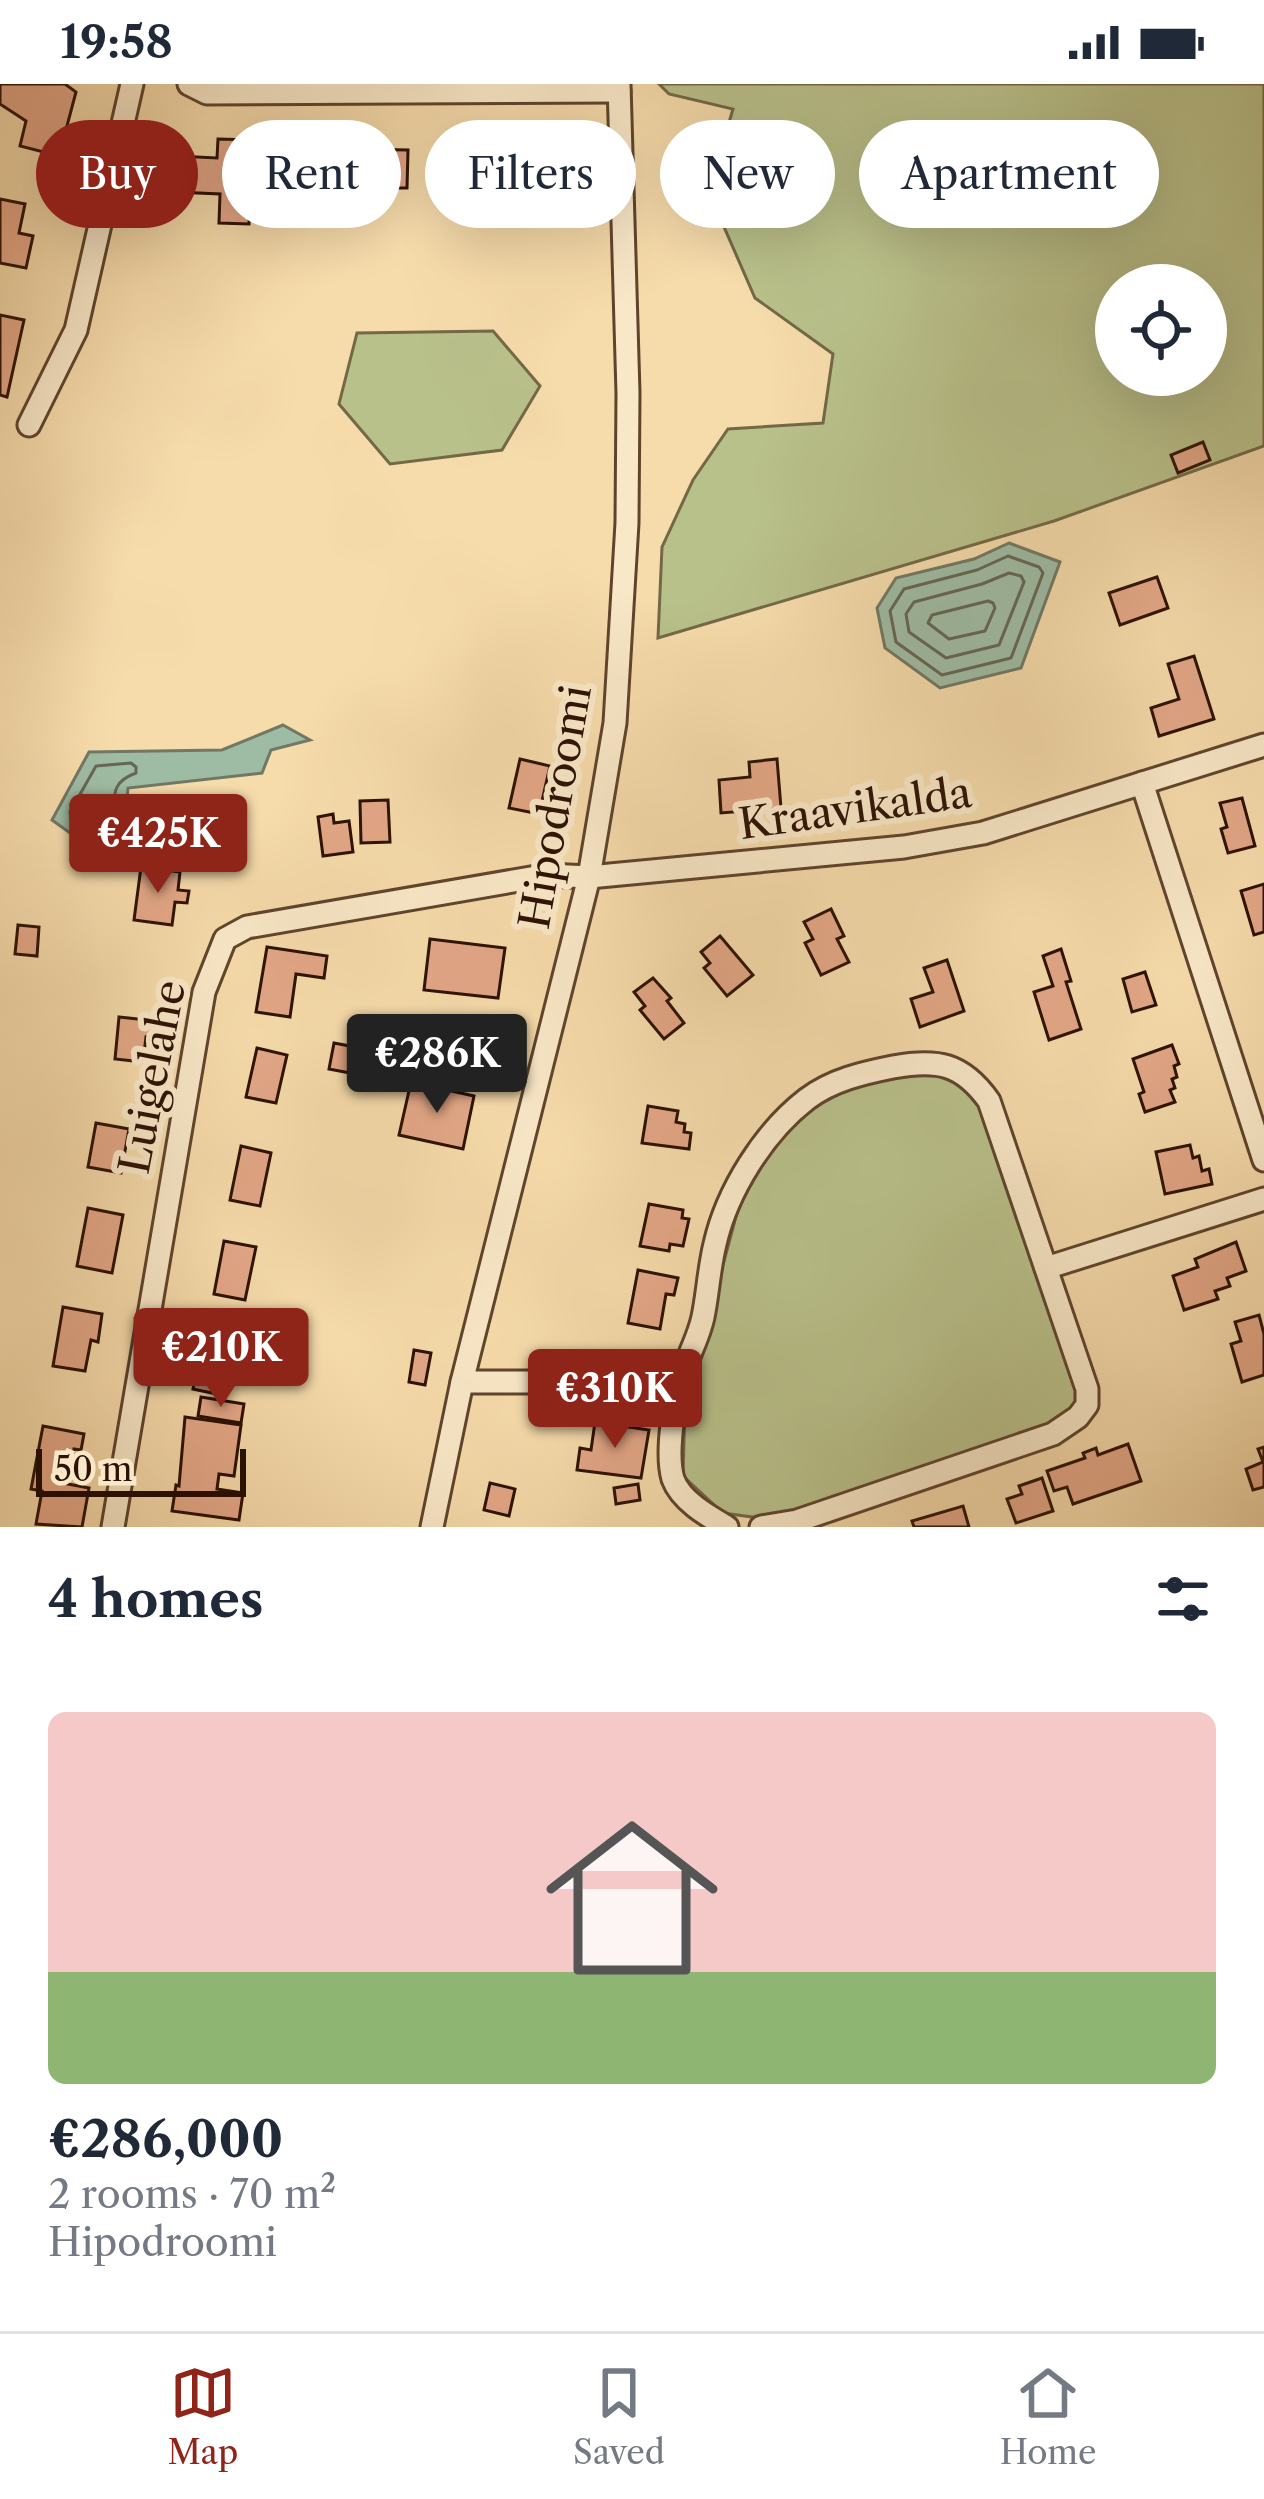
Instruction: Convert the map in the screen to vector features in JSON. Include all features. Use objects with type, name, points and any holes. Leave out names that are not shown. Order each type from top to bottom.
[{"type":"street","points":[[29,425],[76,330],[132,84]]},
{"type":"street","points":[[189,84],[207,93],[619,88]]},
{"type":"street","name":"Hipodroomi","points":[[432,1527],[462,1382],[589,877],[615,723],[627,523],[628,393],[619,88]]},
{"type":"street","name":"Kraavikalda","points":[[589,877],[904,848],[982,833],[1264,745]]},
{"type":"street","points":[[1142,783],[1264,1160]]},
{"type":"street","name":"Luigelahe","points":[[112,1527],[203,992],[225,939],[247,927],[329,912],[548,875],[589,877]]},
{"type":"street","points":[[727,1527],[684,1495],[674,1480],[671,1453],[681,1382],[703,1318],[716,1240],[734,1190],[756,1151],[807,1100],[859,1074],[932,1063],[963,1072],[989,1101],[1087,1389],[1087,1405],[1078,1418],[1053,1434],[797,1521],[761,1527]]},
{"type":"street","points":[[1046,1268],[1264,1199]]},
{"type":"street","points":[[462,1382],[681,1382]]},
{"type":"green space","points":[[659,84],[1264,84],[1264,446],[1054,521],[658,638],[662,547],[693,480],[728,429],[823,423],[833,354],[755,298],[724,228],[835,228],[835,120],[730,120],[733,109],[669,94]]},
{"type":"green space","points":[[493,331],[540,386],[502,450],[390,464],[339,404],[357,333]]},
{"type":"green space","points":[[922,1067],[961,1076],[979,1096],[1078,1394],[1073,1413],[1058,1424],[774,1520],[723,1513],[683,1476],[685,1407],[749,1168],[775,1136],[845,1086]]},
{"type":"water","points":[[1009,543],[1060,562],[1021,668],[940,688],[885,648],[877,608],[896,578],[974,559]]},
{"type":"water","points":[[283,725],[310,740],[271,750],[262,773],[128,788],[124,835],[98,853],[52,820],[89,752],[222,750]]},
{"type":"building","points":[[0,84],[65,84],[76,92],[69,120],[36,120],[36,150],[20,146],[26,121],[0,104]]},
{"type":"building","points":[[218,139],[222,139],[222,223],[220,194],[198,193],[198,157],[217,158]]},
{"type":"building","points":[[401,150],[408,150],[407,188],[401,188]]},
{"type":"building","points":[[0,199],[25,204],[19,233],[33,236],[26,268],[0,263]]},
{"type":"building","points":[[0,315],[24,320],[7,397],[0,395]]},
{"type":"building","points":[[1203,442],[1210,460],[1178,473],[1171,455]]},
{"type":"building","points":[[1157,577],[1168,608],[1120,625],[1109,593]]},
{"type":"building","points":[[1194,656],[1214,719],[1159,736],[1151,708],[1179,699],[1168,664]]},
{"type":"building","points":[[520,759],[550,766],[539,814],[509,808]]},
{"type":"building","points":[[777,759],[781,808],[721,813],[719,780],[750,777],[749,762]]},
{"type":"building","points":[[1242,798],[1255,846],[1228,853],[1220,803]]},
{"type":"building","points":[[388,800],[390,842],[361,843],[360,801]]},
{"type":"building","points":[[333,814],[334,823],[349,821],[353,852],[323,856],[318,817]]},
{"type":"building","points":[[141,867],[180,872],[178,890],[189,891],[187,903],[175,902],[172,925],[134,920]]},
{"type":"building","points":[[1264,884],[1264,932],[1254,935],[1241,891]]},
{"type":"building","points":[[831,909],[844,936],[837,939],[849,962],[821,975],[805,943],[813,939],[804,922]]},
{"type":"building","points":[[18,925],[39,927],[37,956],[15,954]]},
{"type":"building","points":[[720,936],[753,975],[727,996],[704,968],[710,963],[701,952]]},
{"type":"building","points":[[430,939],[505,948],[498,998],[424,990]]},
{"type":"building","points":[[267,947],[327,956],[324,978],[296,974],[290,1017],[256,1012]]},
{"type":"building","points":[[1061,949],[1081,1029],[1049,1040],[1034,992],[1053,986],[1043,956]]},
{"type":"building","points":[[947,960],[964,1011],[920,1027],[911,999],[933,992],[924,968]]},
{"type":"building","points":[[1145,972],[1156,1005],[1132,1012],[1123,979]]},
{"type":"building","points":[[653,978],[684,1023],[664,1039],[640,1010],[645,1006],[634,992]]},
{"type":"building","points":[[119,1017],[157,1021],[156,1038],[146,1037],[143,1062],[115,1059]]},
{"type":"building","points":[[411,1030],[450,1037],[447,1055],[408,1049]]},
{"type":"building","points":[[334,1043],[355,1047],[350,1073],[329,1069]]},
{"type":"building","points":[[1172,1045],[1179,1064],[1174,1066],[1175,1088],[1170,1090],[1175,1102],[1145,1112],[1133,1059]]},
{"type":"building","points":[[356,1047],[388,1053],[383,1079],[352,1073]]},
{"type":"building","points":[[257,1048],[287,1055],[276,1103],[246,1097]]},
{"type":"building","points":[[411,1082],[474,1096],[463,1149],[399,1135]]},
{"type":"building","points":[[648,1106],[678,1111],[676,1122],[685,1124],[684,1132],[691,1133],[689,1149],[642,1143]]},
{"type":"building","points":[[96,1123],[129,1129],[121,1173],[88,1167]]},
{"type":"building","points":[[1190,1145],[1202,1171],[1209,1169],[1212,1184],[1165,1194],[1156,1152]]},
{"type":"building","points":[[241,1146],[271,1153],[260,1206],[230,1200]]},
{"type":"building","points":[[649,1204],[683,1210],[682,1218],[689,1219],[683,1246],[670,1244],[669,1251],[640,1246]]},
{"type":"building","points":[[88,1208],[123,1215],[112,1273],[77,1266]]},
{"type":"building","points":[[224,1241],[256,1247],[245,1300],[214,1294]]},
{"type":"building","points":[[1236,1242],[1246,1271],[1227,1278],[1230,1286],[1215,1291],[1218,1299],[1184,1310],[1173,1276],[1198,1267],[1195,1259]]},
{"type":"building","points":[[638,1270],[678,1278],[674,1295],[666,1294],[660,1329],[628,1323]]},
{"type":"building","points":[[63,1307],[102,1314],[98,1342],[91,1340],[85,1371],[53,1366]]},
{"type":"building","points":[[1259,1315],[1264,1375],[1242,1382],[1231,1344],[1241,1341],[1235,1322]]},
{"type":"building","points":[[202,1344],[248,1357],[244,1383],[229,1380],[226,1396],[193,1389]]},
{"type":"building","points":[[414,1350],[431,1353],[425,1385],[409,1382]]},
{"type":"building","points":[[201,1397],[244,1404],[241,1423],[198,1416]]},
{"type":"building","points":[[185,1417],[241,1425],[234,1476],[219,1474],[217,1489],[243,1493],[239,1520],[172,1511]]},
{"type":"building","points":[[595,1422],[649,1430],[641,1478],[577,1470],[580,1448],[591,1450]]},
{"type":"building","points":[[43,1426],[84,1434],[81,1450],[74,1449],[68,1484],[89,1488],[82,1527],[36,1524],[42,1491],[31,1489]]},
{"type":"building","points":[[1128,1444],[1141,1481],[1073,1504],[1067,1487],[1054,1491],[1047,1471],[1085,1458],[1083,1453],[1096,1448],[1098,1455]]},
{"type":"building","points":[[1264,1447],[1264,1487],[1253,1490],[1246,1469],[1263,1462],[1258,1449]]},
{"type":"building","points":[[1042,1478],[1053,1511],[1016,1523],[1007,1499],[1022,1494],[1019,1486]]},
{"type":"building","points":[[490,1483],[515,1489],[509,1516],[484,1510]]},
{"type":"building","points":[[638,1484],[640,1500],[616,1504],[614,1488]]},
{"type":"building","points":[[963,1506],[969,1527],[914,1527],[912,1521]]}]
